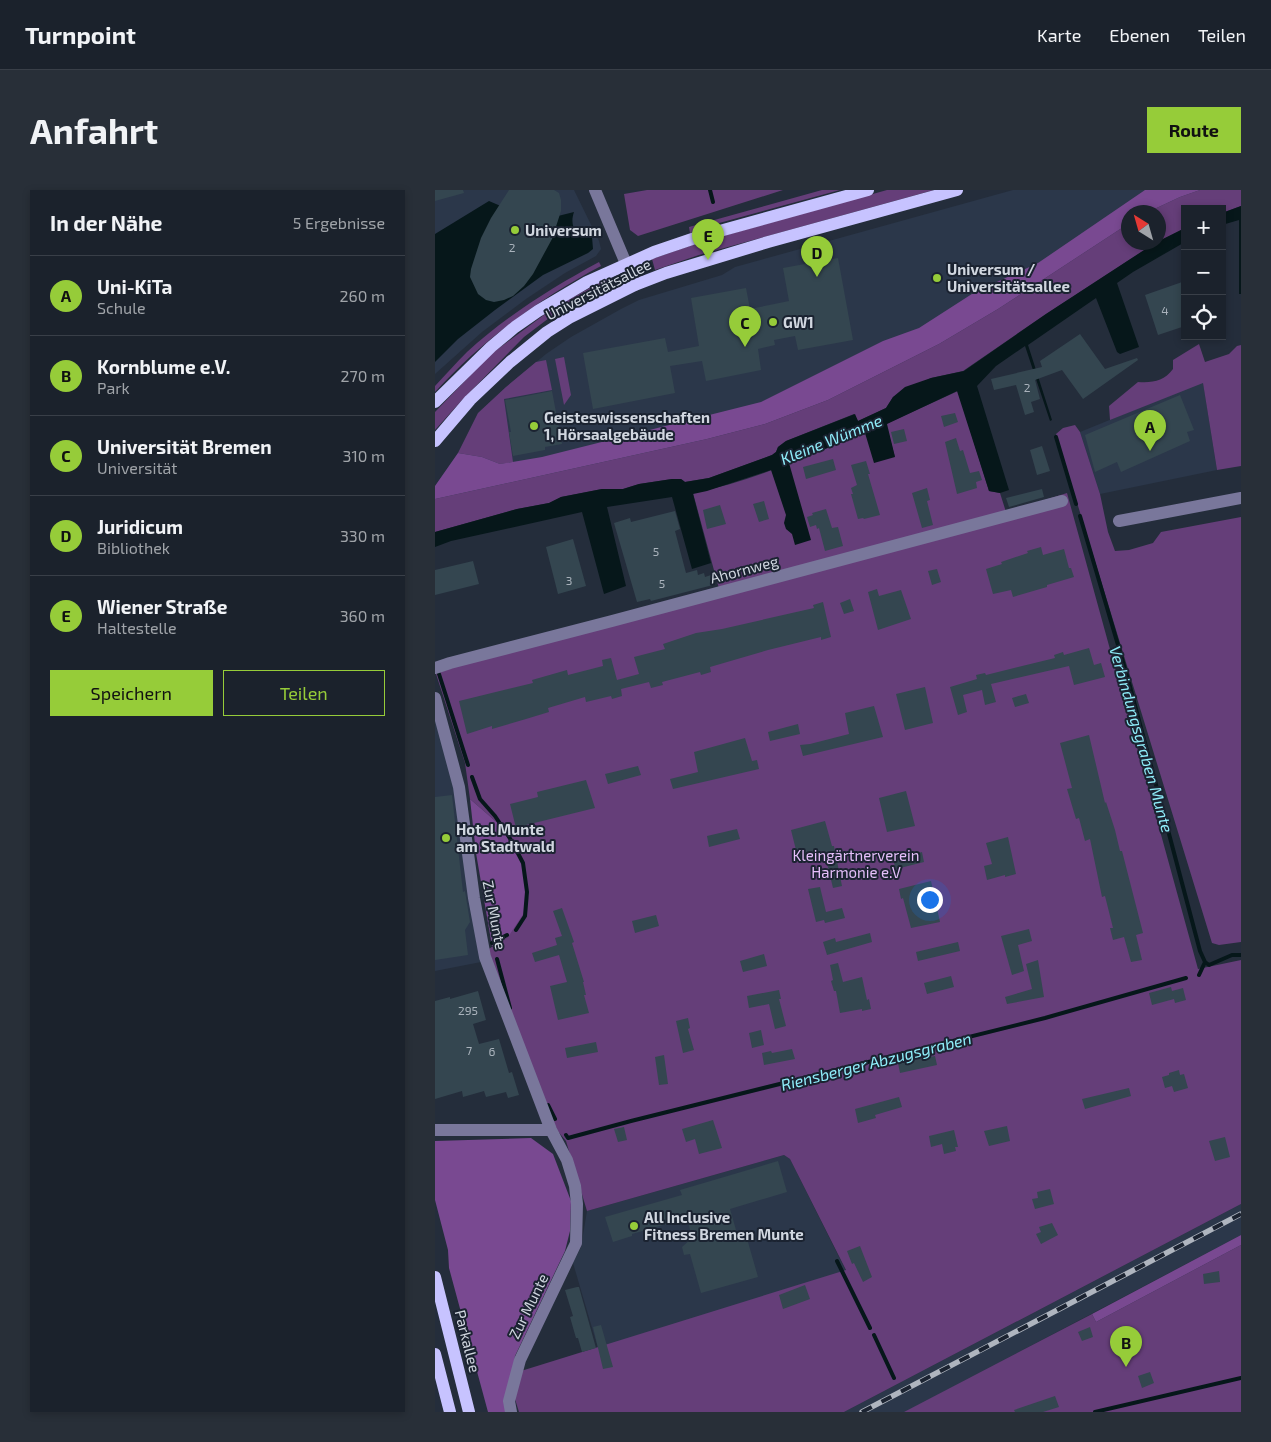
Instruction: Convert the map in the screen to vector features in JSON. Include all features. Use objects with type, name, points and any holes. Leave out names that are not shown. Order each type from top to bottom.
[{"type":"main road","name":"Universitätsallee","points":[[435,402],[491,347],[515,327],[587,282],[654,252],[868,190]]},
{"type":"main road","name":"Universitätsallee","points":[[435,441],[469,400],[510,362],[547,332],[569,318],[635,284],[759,245],[957,190]]},
{"type":"main road","name":"Parkallee","points":[[435,1277],[469,1412]]},
{"type":"main road","points":[[435,1354],[450,1412]]},
{"type":"street","points":[[595,190],[635,284]]},
{"type":"street","points":[[1119,521],[1241,498]]},
{"type":"street","name":"Ahornweg","points":[[435,668],[1061,501]]},
{"type":"street","name":"Zur Munte","points":[[435,698],[459,786],[474,898],[485,956],[551,1130],[567,1160],[575,1186],[577,1204],[576,1243],[520,1360],[509,1402],[511,1412]]},
{"type":"street","points":[[435,1130],[551,1130]]},
{"type":"shaded area","points":[[435,190],[574,190],[599,241],[601,249],[596,256],[565,273],[526,299],[482,332],[435,374]]},
{"type":"shaded area","points":[[1013,190],[1200,190],[1163,205],[1121,205],[1121,228],[707,439],[435,499],[435,486],[458,453],[478,413],[546,354],[571,337],[639,300],[722,275],[735,267]]},
{"type":"shaded area","points":[[1145,190],[1200,190],[1163,205],[1123,205]]},
{"type":"shaded area","points":[[1121,206],[1121,229],[998,309],[939,344],[828,400],[765,424],[707,439],[435,499],[435,486],[458,453],[482,457],[500,464],[542,457],[761,402],[883,341],[919,328],[975,292],[1038,263]]},
{"type":"shaded area","points":[[1203,382],[1217,470],[1100,494],[1080,432]]},
{"type":"shaded area","name":"Hotel Munte am Stadtwald","points":[[435,709],[451,771],[481,962],[435,971]]},
{"type":"shaded area","points":[[470,799],[500,825],[524,866],[529,895],[524,913],[508,937],[492,946],[476,853]]},
{"type":"shaded area","points":[[531,1138],[553,1154],[571,1201],[570,1231],[565,1251],[515,1356],[506,1412],[488,1412],[449,1268],[448,1250],[435,1200],[435,1141]]},
{"type":"shaded area","points":[[784,1155],[790,1159],[846,1271],[598,1348],[573,1263],[581,1247],[587,1211]]},
{"type":"shaded area","points":[[1241,1204],[1241,1235],[905,1412],[844,1412]]},
{"type":"shaded area","points":[[1241,1235],[1241,1245],[1096,1322],[1092,1314]]},
{"type":"green space","points":[[647,190],[783,190],[638,236],[630,230],[624,194]]},
{"type":"green space","points":[[822,190],[840,190],[712,225],[690,233],[689,227]]},
{"type":"green space","points":[[887,190],[934,190],[699,255],[655,270],[652,259],[698,243]]},
{"type":"green space","points":[[1200,190],[1241,190],[1241,206],[1226,212],[1226,205],[1181,205],[1181,230],[1166,238],[1166,205],[1163,205]]},
{"type":"green space","points":[[1121,229],[1121,250],[1144,250],[963,371],[931,378],[893,397],[886,408],[858,421],[854,414],[786,441],[772,455],[709,478],[685,482],[681,479],[672,479],[639,484],[623,489],[602,489],[561,497],[549,503],[517,509],[435,532],[435,499],[707,439],[765,424],[828,400],[939,344],[998,309]]},
{"type":"green space","points":[[599,262],[601,266],[556,292],[512,322],[472,355],[435,392],[435,386],[455,364],[498,326],[547,292]]},
{"type":"green space","points":[[608,278],[613,278],[609,284],[553,315],[524,337],[435,430],[435,412],[491,354],[552,309]]},
{"type":"green space","points":[[1199,344],[1205,362],[1229,354],[1237,346],[1241,345],[1241,466],[1217,470],[1203,383],[1110,420],[1109,406],[1138,382],[1162,379],[1173,369],[1173,360]]},
{"type":"green space","points":[[564,357],[571,395],[564,405],[555,359]]},
{"type":"green space","points":[[546,360],[552,390],[504,399],[513,462],[500,464],[482,457],[458,453],[478,413],[536,362]]},
{"type":"green space","name":"Kleingärtnerverein Harmonie e.V","points":[[958,391],[989,491],[1000,493],[1006,512],[1067,493],[1198,969],[1241,960],[1241,1204],[844,1412],[519,1412],[515,1399],[521,1371],[846,1270],[790,1159],[784,1155],[587,1211],[566,1141],[551,1123],[487,950],[508,937],[500,825],[470,799],[465,763],[436,674],[441,670],[721,596],[693,493],[759,475],[865,433],[895,457],[886,424]]},
{"type":"green space","points":[[1075,425],[1080,432],[1100,494],[1108,532],[1115,551],[1129,550],[1153,543],[1161,532],[1241,517],[1241,942],[1219,945],[1212,943],[1056,434],[1063,428]]},
{"type":"green space","points":[[1241,1245],[1241,1412],[904,1412],[1092,1314],[1096,1322]]},
{"type":"water","points":[[489,201],[503,207],[558,216],[574,212],[572,222],[575,231],[582,236],[592,237],[593,249],[543,275],[458,339],[435,362],[435,234]]},
{"type":"water","points":[[1241,206],[1241,294],[1239,294],[1239,220],[1226,224],[1226,212]]},
{"type":"water","name":"Kleine Wümme","points":[[1181,230],[1181,244],[1117,283],[1139,347],[1120,354],[1117,352],[1096,298],[1028,345],[1052,420],[1050,421],[1025,346],[996,366],[977,386],[1009,490],[1000,493],[989,491],[957,391],[887,424],[895,457],[874,463],[865,433],[789,463],[811,540],[795,545],[792,534],[786,529],[784,523],[786,515],[771,470],[693,494],[711,563],[692,569],[672,497],[607,507],[626,586],[604,594],[582,512],[451,541],[435,547],[435,532],[517,509],[549,503],[561,497],[602,489],[623,489],[639,484],[672,479],[681,479],[685,482],[709,478],[772,455],[786,441],[855,414],[858,421],[886,408],[893,397],[905,387],[931,378],[964,371],[1046,314],[1144,250],[1166,250],[1166,238]]},
{"type":"building","points":[[435,190],[463,190],[464,193],[435,201]]},
{"type":"building","points":[[509,190],[554,190],[559,193],[561,211],[552,239],[533,274],[513,296],[494,302],[486,300],[478,294],[470,277],[471,269],[481,238]]},
{"type":"building","name":"GW1","points":[[838,258],[853,340],[798,350],[795,336],[774,340],[775,345],[758,349],[761,370],[706,381],[702,361],[670,366],[675,393],[593,409],[583,353],[665,338],[668,352],[699,346],[691,298],[746,288],[750,309],[789,301],[783,268]]},
{"type":"building","points":[[1181,282],[1181,327],[1158,335],[1145,295]]},
{"type":"building","points":[[1080,334],[1105,369],[1137,358],[1138,360],[1083,399],[1062,370],[1035,380],[1040,399],[1031,402],[1034,412],[1025,415],[1016,385],[994,390],[991,379],[1042,367],[1040,361]]},
{"type":"building","name":"Geisteswissenschaften 1, Hörsaalgebäude","points":[[552,391],[562,444],[545,447],[545,450],[513,456],[505,400]]},
{"type":"building","points":[[1180,395],[1194,430],[1187,432],[1190,441],[1121,472],[1117,462],[1095,472],[1085,435]]},
{"type":"building","points":[[955,413],[958,422],[944,427],[941,416]]},
{"type":"building","points":[[904,429],[907,441],[894,444],[891,432]]},
{"type":"building","points":[[956,438],[960,451],[963,450],[970,473],[979,471],[982,480],[976,482],[977,488],[957,494],[945,442]]},
{"type":"building","points":[[1042,446],[1050,471],[1037,475],[1030,450]]},
{"type":"building","points":[[833,459],[836,470],[806,479],[803,467]]},
{"type":"building","points":[[866,461],[880,515],[858,519],[851,494],[853,494],[851,488],[857,485],[851,465]]},
{"type":"building","points":[[927,488],[930,500],[927,501],[933,525],[922,528],[912,493]]},
{"type":"building","points":[[1042,489],[1044,497],[1009,507],[1006,498]]},
{"type":"building","points":[[764,501],[769,519],[759,522],[753,504]]},
{"type":"building","points":[[720,505],[726,524],[707,529],[703,510]]},
{"type":"building","points":[[826,509],[832,528],[838,527],[843,546],[825,551],[819,528],[817,529],[816,525],[810,527],[807,517],[813,515],[812,513]]},
{"type":"building","points":[[675,511],[680,529],[675,531],[686,573],[697,570],[698,575],[704,573],[705,577],[711,575],[713,585],[651,601],[650,599],[637,602],[614,523],[630,518],[631,522]]},
{"type":"building","points":[[573,539],[586,586],[558,594],[546,547]]},
{"type":"building","points":[[1041,547],[1043,555],[1064,549],[1069,568],[1071,568],[1074,577],[1013,597],[1011,590],[993,594],[986,569]]},
{"type":"building","points":[[473,561],[479,584],[435,595],[435,570]]},
{"type":"building","points":[[937,569],[941,582],[932,585],[928,571]]},
{"type":"building","points":[[877,589],[879,596],[901,590],[911,619],[878,630],[868,592]]},
{"type":"building","points":[[850,599],[854,611],[844,614],[840,603]]},
{"type":"building","points":[[823,602],[831,637],[821,640],[821,637],[768,650],[710,667],[711,672],[701,675],[700,672],[662,682],[663,685],[651,688],[649,682],[621,689],[622,696],[612,699],[611,696],[586,702],[585,697],[548,708],[549,712],[492,729],[492,726],[467,734],[459,701],[533,683],[532,680],[567,670],[568,675],[603,666],[602,660],[611,658],[617,680],[639,674],[634,657],[665,649],[663,644],[696,633],[814,608],[813,605]]},
{"type":"building","points":[[1089,648],[1094,665],[1101,663],[1105,677],[1074,685],[1069,666],[991,684],[996,702],[985,705],[982,690],[963,695],[967,712],[958,715],[950,687],[977,679],[976,675],[985,673],[986,675],[1055,658],[1054,655],[1063,652],[1064,655]]},
{"type":"building","points":[[925,687],[933,723],[905,730],[896,694]]},
{"type":"building","points":[[1026,694],[1029,703],[1015,707],[1012,698]]},
{"type":"building","points":[[874,706],[883,737],[803,756],[800,745],[849,734],[845,713]]},
{"type":"building","points":[[798,724],[800,734],[770,741],[768,732]]},
{"type":"building","points":[[1089,735],[1105,803],[1120,851],[1122,851],[1143,933],[1136,935],[1142,960],[1131,962],[1124,937],[1113,940],[1110,928],[1113,928],[1105,896],[1102,897],[1090,839],[1085,841],[1079,818],[1076,819],[1067,789],[1072,788],[1060,743]]},
{"type":"building","points":[[745,738],[752,761],[757,760],[759,769],[673,789],[670,779],[698,772],[694,752]]},
{"type":"building","points":[[638,766],[641,775],[608,784],[605,774]]},
{"type":"building","points":[[586,780],[595,808],[526,825],[527,829],[517,832],[510,804],[538,797],[537,792]]},
{"type":"building","points":[[906,791],[915,826],[887,832],[879,798]]},
{"type":"building","name":"Hotel Munte am Stadtwald","points":[[452,795],[463,892],[465,891],[470,922],[465,930],[468,955],[435,960],[435,797]]},
{"type":"building","points":[[825,821],[832,846],[834,846],[842,886],[833,888],[824,851],[798,858],[791,830]]},
{"type":"building","points":[[737,829],[740,839],[709,847],[707,836]]},
{"type":"building","points":[[1008,837],[1016,874],[987,880],[984,866],[992,864],[986,843]]},
{"type":"building","points":[[922,852],[924,862],[896,869],[893,860]]},
{"type":"building","points":[[931,881],[940,922],[911,928],[899,889]]},
{"type":"building","points":[[820,887],[826,912],[842,908],[845,918],[825,923],[824,920],[816,922],[808,889]]},
{"type":"building","points":[[562,908],[574,942],[572,943],[584,982],[586,995],[584,995],[589,1013],[558,1020],[550,986],[567,982],[559,955],[535,962],[532,953],[557,945],[555,938],[562,936],[553,911]]},
{"type":"building","points":[[656,915],[659,926],[635,933],[632,921]]},
{"type":"building","points":[[1029,929],[1032,941],[1018,945],[1024,971],[1012,975],[1001,936]]},
{"type":"building","points":[[870,933],[872,942],[827,955],[823,942],[835,938],[836,942]]},
{"type":"building","points":[[958,942],[960,951],[918,961],[916,952]]},
{"type":"building","points":[[764,954],[767,966],[743,972],[740,961]]},
{"type":"building","points":[[1038,960],[1044,997],[1007,1004],[1005,997],[1032,989],[1026,964]]},
{"type":"building","points":[[838,963],[843,982],[862,977],[871,1009],[840,1013],[836,991],[834,991],[831,981],[833,980],[830,965]]},
{"type":"building","points":[[951,976],[954,987],[927,994],[924,983]]},
{"type":"building","points":[[1171,987],[1172,991],[1183,988],[1186,1000],[1175,1003],[1174,999],[1152,1005],[1149,993]]},
{"type":"building","points":[[779,990],[781,999],[779,999],[786,1026],[775,1029],[769,1004],[749,1008],[747,996]]},
{"type":"building","points":[[478,991],[486,1020],[473,1024],[479,1044],[499,1039],[509,1073],[512,1072],[519,1095],[508,1098],[506,1092],[486,1097],[484,1091],[463,1097],[462,1091],[435,1099],[435,1001]]},
{"type":"building","points":[[688,1018],[690,1028],[688,1029],[694,1050],[683,1053],[676,1021]]},
{"type":"building","points":[[761,1030],[764,1045],[752,1048],[749,1033]]},
{"type":"building","points":[[596,1042],[598,1052],[567,1058],[565,1048]]},
{"type":"building","points":[[792,1049],[795,1059],[764,1065],[762,1053]]},
{"type":"building","points":[[664,1055],[668,1084],[659,1085],[655,1057]]},
{"type":"building","points":[[935,1056],[937,1065],[900,1073],[898,1063]]},
{"type":"building","points":[[1179,1070],[1180,1075],[1184,1074],[1188,1088],[1174,1092],[1172,1086],[1165,1088],[1162,1077]]},
{"type":"building","points":[[1129,1088],[1131,1096],[1085,1109],[1082,1099]]},
{"type":"building","points":[[899,1097],[902,1107],[875,1115],[876,1118],[858,1123],[855,1109]]},
{"type":"building","points":[[713,1120],[722,1148],[699,1154],[695,1139],[686,1142],[682,1129]]},
{"type":"building","points":[[1007,1126],[1010,1141],[989,1146],[984,1131]]},
{"type":"building","points":[[624,1127],[627,1140],[618,1142],[614,1129]]},
{"type":"building","points":[[954,1130],[958,1147],[955,1147],[956,1151],[944,1154],[942,1144],[931,1147],[929,1136]]},
{"type":"building","points":[[1225,1137],[1230,1157],[1215,1161],[1209,1141]]},
{"type":"building","name":"All Inclusive Fitness Bremen Munte","points":[[778,1161],[787,1192],[730,1209],[738,1237],[746,1235],[758,1277],[701,1293],[690,1254],[684,1255],[682,1247],[692,1238],[687,1218],[632,1234],[632,1236],[613,1242],[605,1217],[682,1195],[680,1190]]},
{"type":"building","points":[[1050,1189],[1054,1204],[1035,1209],[1032,1199],[1038,1198],[1037,1192]]},
{"type":"building","points":[[1052,1223],[1058,1235],[1041,1244],[1036,1234],[1041,1232],[1039,1227]]},
{"type":"building","points":[[860,1246],[872,1277],[863,1282],[854,1263],[852,1264],[847,1251]]},
{"type":"building","points":[[1219,1271],[1220,1282],[1204,1284],[1203,1274]]},
{"type":"building","points":[[805,1285],[810,1299],[783,1309],[779,1295]]},
{"type":"building","points":[[579,1287],[596,1348],[582,1352],[570,1317],[573,1316],[565,1290]]},
{"type":"building","points":[[601,1325],[613,1367],[603,1369],[593,1327]]},
{"type":"building","points":[[1090,1327],[1093,1337],[1082,1341],[1078,1332]]},
{"type":"building","points":[[1150,1372],[1154,1383],[1142,1388],[1138,1376]]},
{"type":"building","points":[[1055,1396],[1059,1407],[1043,1412],[1015,1412],[1014,1410]]},
{"type":"waterway","points":[[710,190],[713,202]]},
{"type":"waterway","name":"Verbindungsgraben Munte","points":[[1056,437],[1076,504]]},
{"type":"waterway","name":"Verbindungsgraben Munte","points":[[1080,516],[1128,679],[1200,951],[1205,962]]},
{"type":"waterway","name":"Riensberger Abzugsgraben","points":[[439,674],[468,765]]},
{"type":"waterway","name":"Riensberger Abzugsgraben","points":[[472,777],[480,799],[495,816],[523,863],[527,892],[525,916],[516,930]]},
{"type":"waterway","name":"Riensberger Abzugsgraben","points":[[492,943],[507,935]]},
{"type":"waterway","name":"Riensberger Abzugsgraben","points":[[1205,962],[1209,965],[1232,955],[1241,955]]},
{"type":"waterway","name":"Riensberger Abzugsgraben","points":[[497,959],[510,1008]]},
{"type":"waterway","name":"Riensberger Abzugsgraben","points":[[1199,975],[1205,962]]},
{"type":"waterway","name":"Riensberger Abzugsgraben","points":[[566,1135],[568,1138],[1045,1018],[1186,978]]},
{"type":"waterway","name":"Riensberger Abzugsgraben","points":[[548,1105],[555,1119]]},
{"type":"waterway","points":[[837,1261],[870,1328]]},
{"type":"waterway","points":[[874,1335],[894,1378]]},
{"type":"waterway","points":[[1095,1412],[1241,1378]]},
{"type":"railway","points":[[862,1412],[1241,1214]]},
{"type":"place","name":"Universum","points":[[515,230]]},
{"type":"place","name":"Wiener Straße","points":[[708,260]]},
{"type":"place","name":"Juridicum","points":[[817,277]]},
{"type":"place","name":"Universum / Universitätsallee","points":[[937,278]]},
{"type":"place","name":"GW1","points":[[773,322]]},
{"type":"place","name":"Universität Bremen","points":[[745,347]]},
{"type":"place","name":"Geisteswissenschaften 1, Hörsaalgebäude","points":[[534,426]]},
{"type":"place","name":"Uni-KiTa","points":[[1150,451]]},
{"type":"place","name":"Hotel Munte am Stadtwald","points":[[446,838]]},
{"type":"place","name":"All Inclusive Fitness Bremen Munte","points":[[634,1226]]},
{"type":"place","name":"Kornblume e.V.","points":[[1126,1367]]}]
